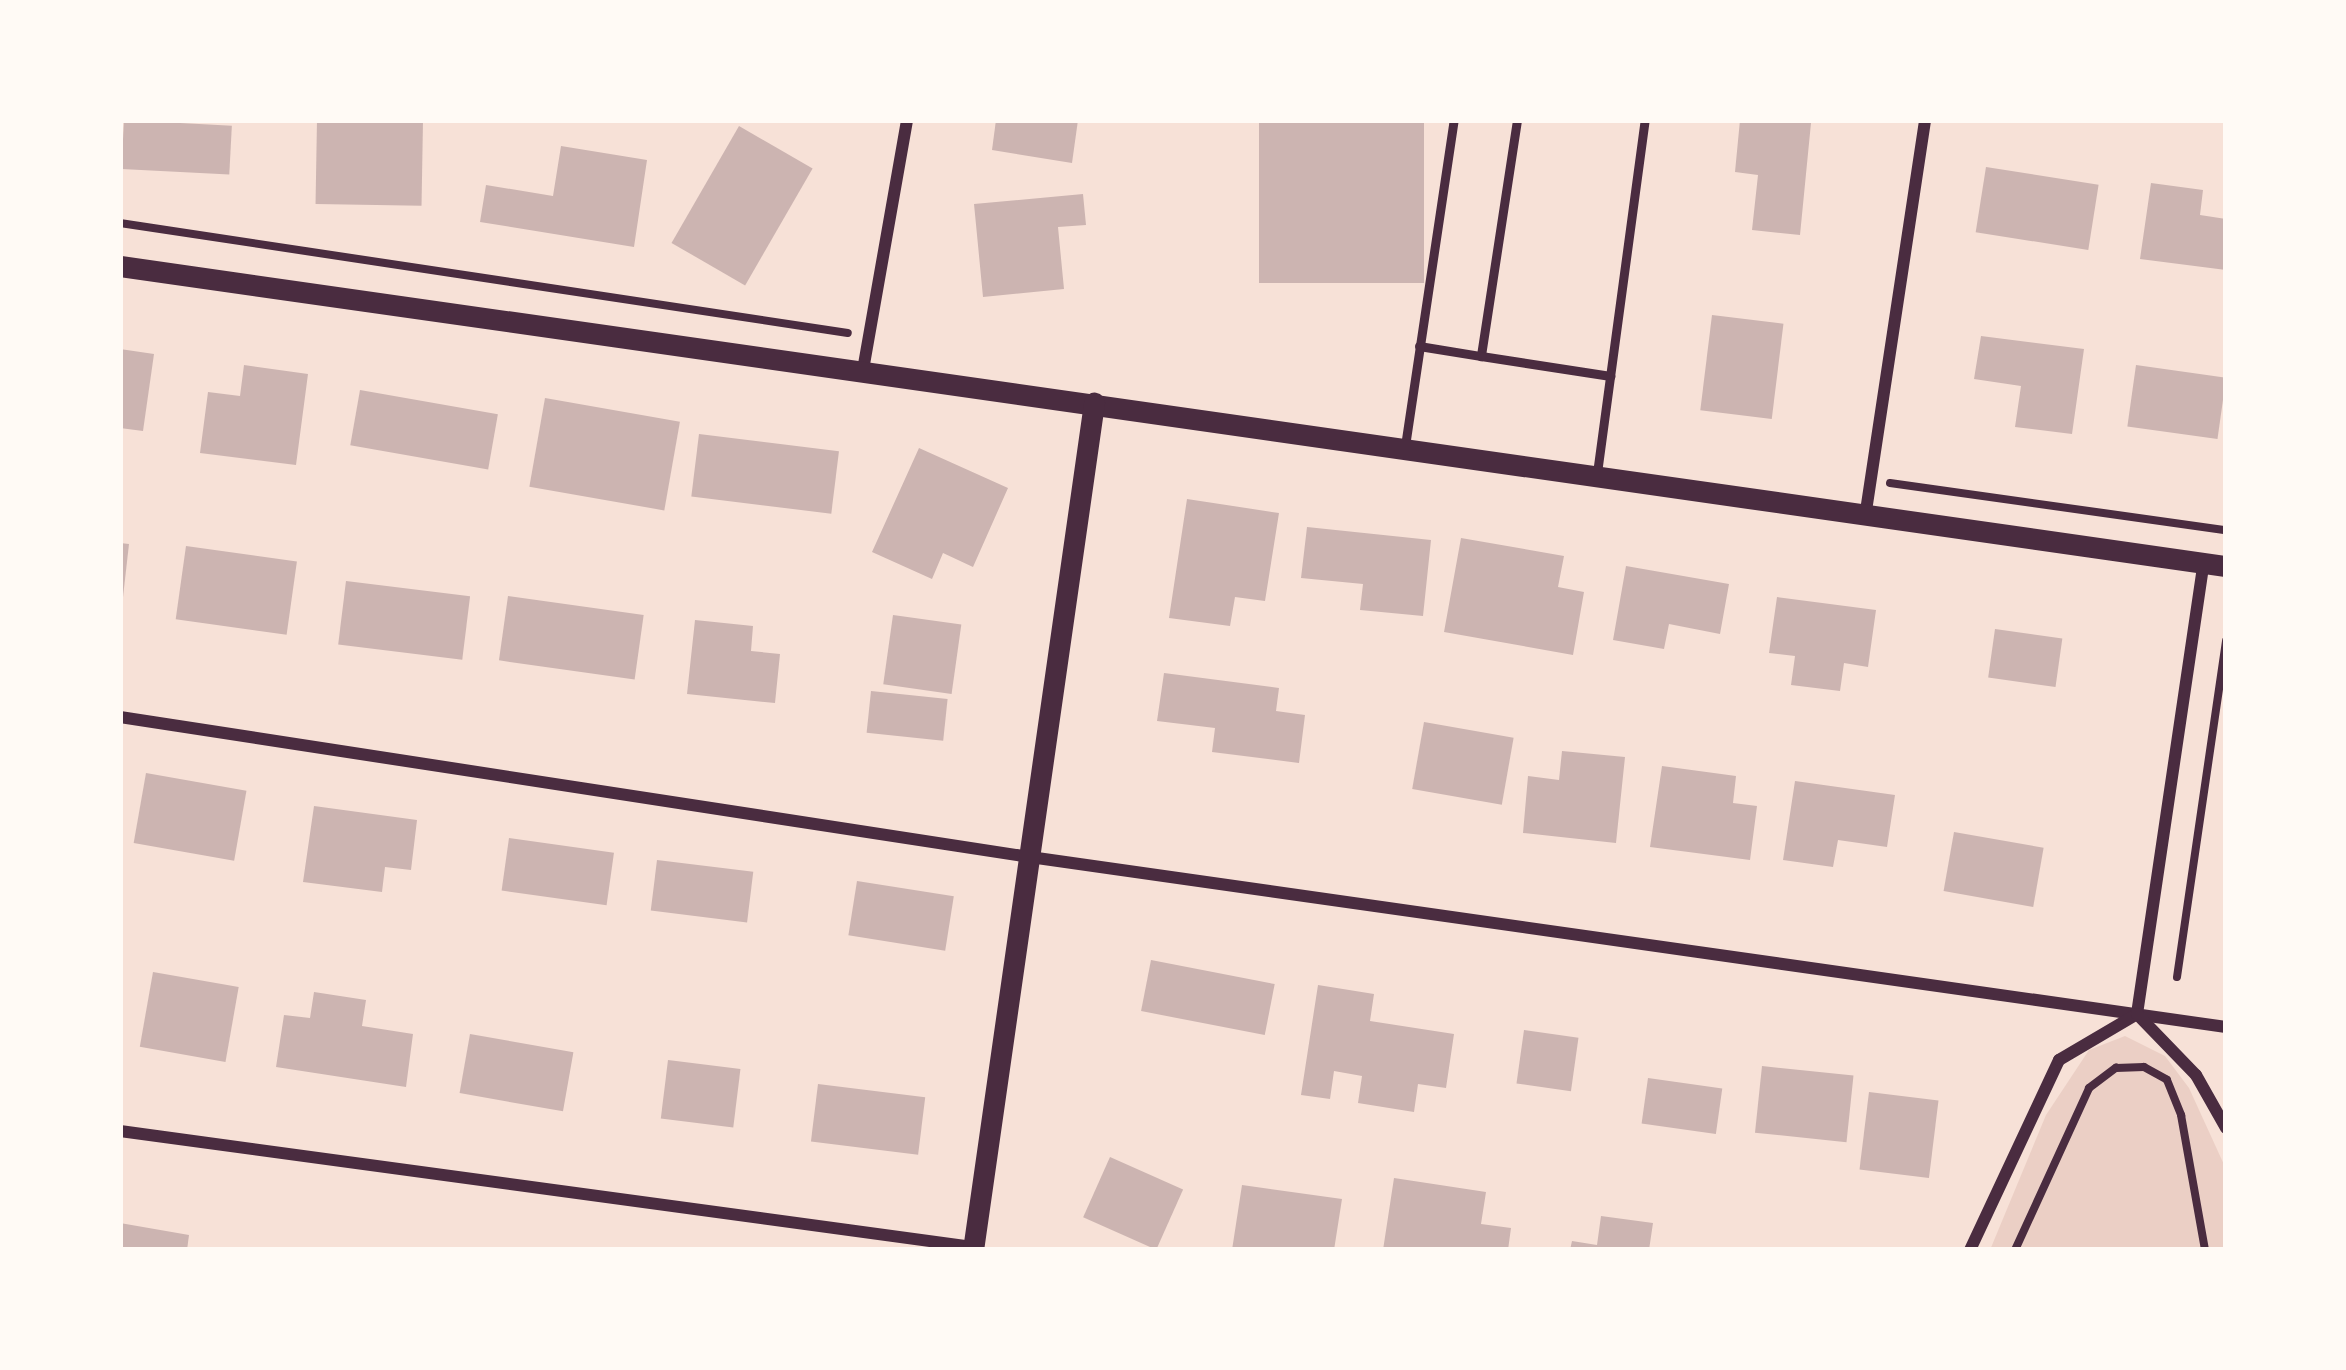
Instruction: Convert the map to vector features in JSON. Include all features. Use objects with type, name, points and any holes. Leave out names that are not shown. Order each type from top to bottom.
[{"type":"street","points":[[863,370],[907,120]]},
{"type":"street","points":[[1866,511],[1925,120]]},
{"type":"street","points":[[120,266],[1866,511],[2215,565],[2137,1014],[2059,1060],[1970,1250]]},
{"type":"street","points":[[120,1131],[974,1248],[1094,403]]},
{"type":"street","points":[[120,717],[1030,857],[2226,1027]]},
{"type":"street","points":[[2137,1014],[2196,1075],[2226,1128]]},
{"type":"lane","points":[[1405,446],[1454,120]]},
{"type":"lane","points":[[1480,356],[1517,120]]},
{"type":"lane","points":[[1597,473],[1645,120]]},
{"type":"lane","points":[[1419,346],[1610,376]]},
{"type":"path","points":[[120,223],[869,336]]},
{"type":"path","points":[[1871,482],[2226,530]]},
{"type":"path","points":[[2177,977],[2226,641]]},
{"type":"path","points":[[2015,1250],[2089,1088],[2116,1068],[2144,1067],[2167,1080],[2181,1115],[2205,1250]]},
{"type":"shaded area","points":[[2125,1036],[2165,1056],[2189,1088],[2226,1169],[2226,1250],[1990,1250],[2046,1115],[2089,1050]]},
{"type":"building","points":[[124,120],[232,126],[229,175],[121,169]]},
{"type":"building","points":[[317,120],[423,122],[422,206],[316,204]]},
{"type":"building","points":[[996,120],[1078,120],[1072,163],[992,150]]},
{"type":"building","points":[[1259,120],[1424,120],[1424,283],[1259,283]]},
{"type":"building","points":[[1740,120],[1811,123],[1800,235],[1752,230],[1758,175],[1735,172]]},
{"type":"building","points":[[739,126],[813,168],[745,285],[672,243]]},
{"type":"building","points":[[561,146],[647,160],[634,247],[480,222],[486,185],[553,196]]},
{"type":"building","points":[[1986,167],[2099,185],[2088,250],[1976,232]]},
{"type":"building","points":[[2151,183],[2203,190],[2200,215],[2226,219],[2226,270],[2140,259]]},
{"type":"building","points":[[1083,194],[1086,225],[1058,227],[1064,289],[983,297],[974,204]]},
{"type":"building","points":[[1712,315],[1783,324],[1772,419],[1700,410]]},
{"type":"building","points":[[1981,336],[2084,349],[2072,434],[2015,427],[2021,386],[1974,379]]},
{"type":"building","points":[[120,349],[154,354],[143,431],[120,428]]},
{"type":"building","points":[[244,365],[308,374],[296,465],[200,453],[208,392],[240,396]]},
{"type":"building","points":[[2136,365],[2226,378],[2217,439],[2127,426]]},
{"type":"building","points":[[360,390],[498,414],[488,469],[350,445]]},
{"type":"building","points":[[545,398],[680,422],[664,510],[529,487]]},
{"type":"building","points":[[699,434],[839,451],[831,514],[691,497]]},
{"type":"building","points":[[919,448],[1008,488],[973,567],[943,553],[932,579],[872,552]]},
{"type":"building","points":[[1187,499],[1279,513],[1265,601],[1235,597],[1230,626],[1169,618]]},
{"type":"building","points":[[1307,527],[1431,540],[1423,616],[1360,610],[1363,584],[1301,578]]},
{"type":"building","points":[[1461,538],[1564,556],[1558,587],[1584,592],[1573,655],[1444,632]]},
{"type":"building","points":[[120,543],[129,544],[123,597],[120,597]]},
{"type":"building","points":[[186,546],[297,562],[287,635],[176,619]]},
{"type":"building","points":[[1626,566],[1729,584],[1720,634],[1669,624],[1664,649],[1613,640]]},
{"type":"building","points":[[346,581],[470,596],[462,660],[338,645]]},
{"type":"building","points":[[508,596],[644,615],[635,679],[499,660]]},
{"type":"building","points":[[1777,597],[1876,610],[1868,667],[1844,663],[1840,691],[1791,685],[1795,656],[1769,653]]},
{"type":"building","points":[[893,615],[961,625],[952,694],[883,684]]},
{"type":"building","points":[[695,620],[753,626],[751,651],[780,654],[775,703],[687,694]]},
{"type":"building","points":[[1995,629],[2062,638],[2056,687],[1988,678]]},
{"type":"building","points":[[1164,673],[1279,688],[1276,711],[1305,715],[1299,763],[1212,752],[1215,728],[1157,721]]},
{"type":"building","points":[[871,691],[948,699],[943,741],[867,733]]},
{"type":"building","points":[[1424,722],[1514,738],[1502,805],[1412,789]]},
{"type":"building","points":[[1562,751],[1625,757],[1616,843],[1523,833],[1528,776],[1559,780]]},
{"type":"building","points":[[1662,766],[1736,776],[1733,803],[1757,806],[1750,860],[1650,847]]},
{"type":"building","points":[[146,773],[246,791],[234,861],[134,843]]},
{"type":"building","points":[[1795,781],[1895,795],[1887,847],[1838,840],[1833,867],[1783,860]]},
{"type":"building","points":[[314,806],[417,820],[411,870],[385,867],[382,892],[303,882]]},
{"type":"building","points":[[1954,832],[2044,848],[2033,907],[1944,891]]},
{"type":"building","points":[[509,838],[614,853],[607,905],[502,890]]},
{"type":"building","points":[[657,860],[753,872],[747,922],[651,911]]},
{"type":"building","points":[[857,881],[954,896],[945,951],[848,935]]},
{"type":"building","points":[[1151,960],[1275,984],[1265,1035],[1141,1011]]},
{"type":"building","points":[[153,972],[239,987],[225,1062],[140,1047]]},
{"type":"building","points":[[1318,985],[1374,994],[1370,1021],[1454,1034],[1446,1088],[1418,1084],[1414,1112],[1358,1103],[1362,1076],[1334,1071],[1330,1099],[1301,1095]]},
{"type":"building","points":[[314,992],[366,1000],[362,1026],[413,1034],[406,1087],[276,1067],[284,1015],[310,1018]]},
{"type":"building","points":[[1524,1030],[1578,1038],[1571,1091],[1516,1083]]},
{"type":"building","points":[[470,1034],[573,1052],[563,1111],[460,1093]]},
{"type":"building","points":[[668,1060],[740,1069],[733,1127],[661,1119]]},
{"type":"building","points":[[1762,1066],[1853,1076],[1846,1142],[1755,1133]]},
{"type":"building","points":[[1648,1078],[1722,1088],[1716,1134],[1642,1124]]},
{"type":"building","points":[[818,1084],[925,1097],[918,1155],[811,1142]]},
{"type":"building","points":[[1869,1092],[1938,1101],[1929,1178],[1859,1169]]},
{"type":"building","points":[[1110,1157],[1183,1190],[1156,1250],[1083,1217]]},
{"type":"building","points":[[1394,1178],[1486,1192],[1481,1224],[1511,1228],[1508,1250],[1383,1250]]},
{"type":"building","points":[[1242,1185],[1342,1199],[1334,1250],[1232,1250]]},
{"type":"building","points":[[1601,1216],[1653,1223],[1649,1250],[1570,1250],[1572,1241],[1597,1245]]},
{"type":"building","points":[[120,1223],[189,1235],[187,1250],[120,1250]]}]
